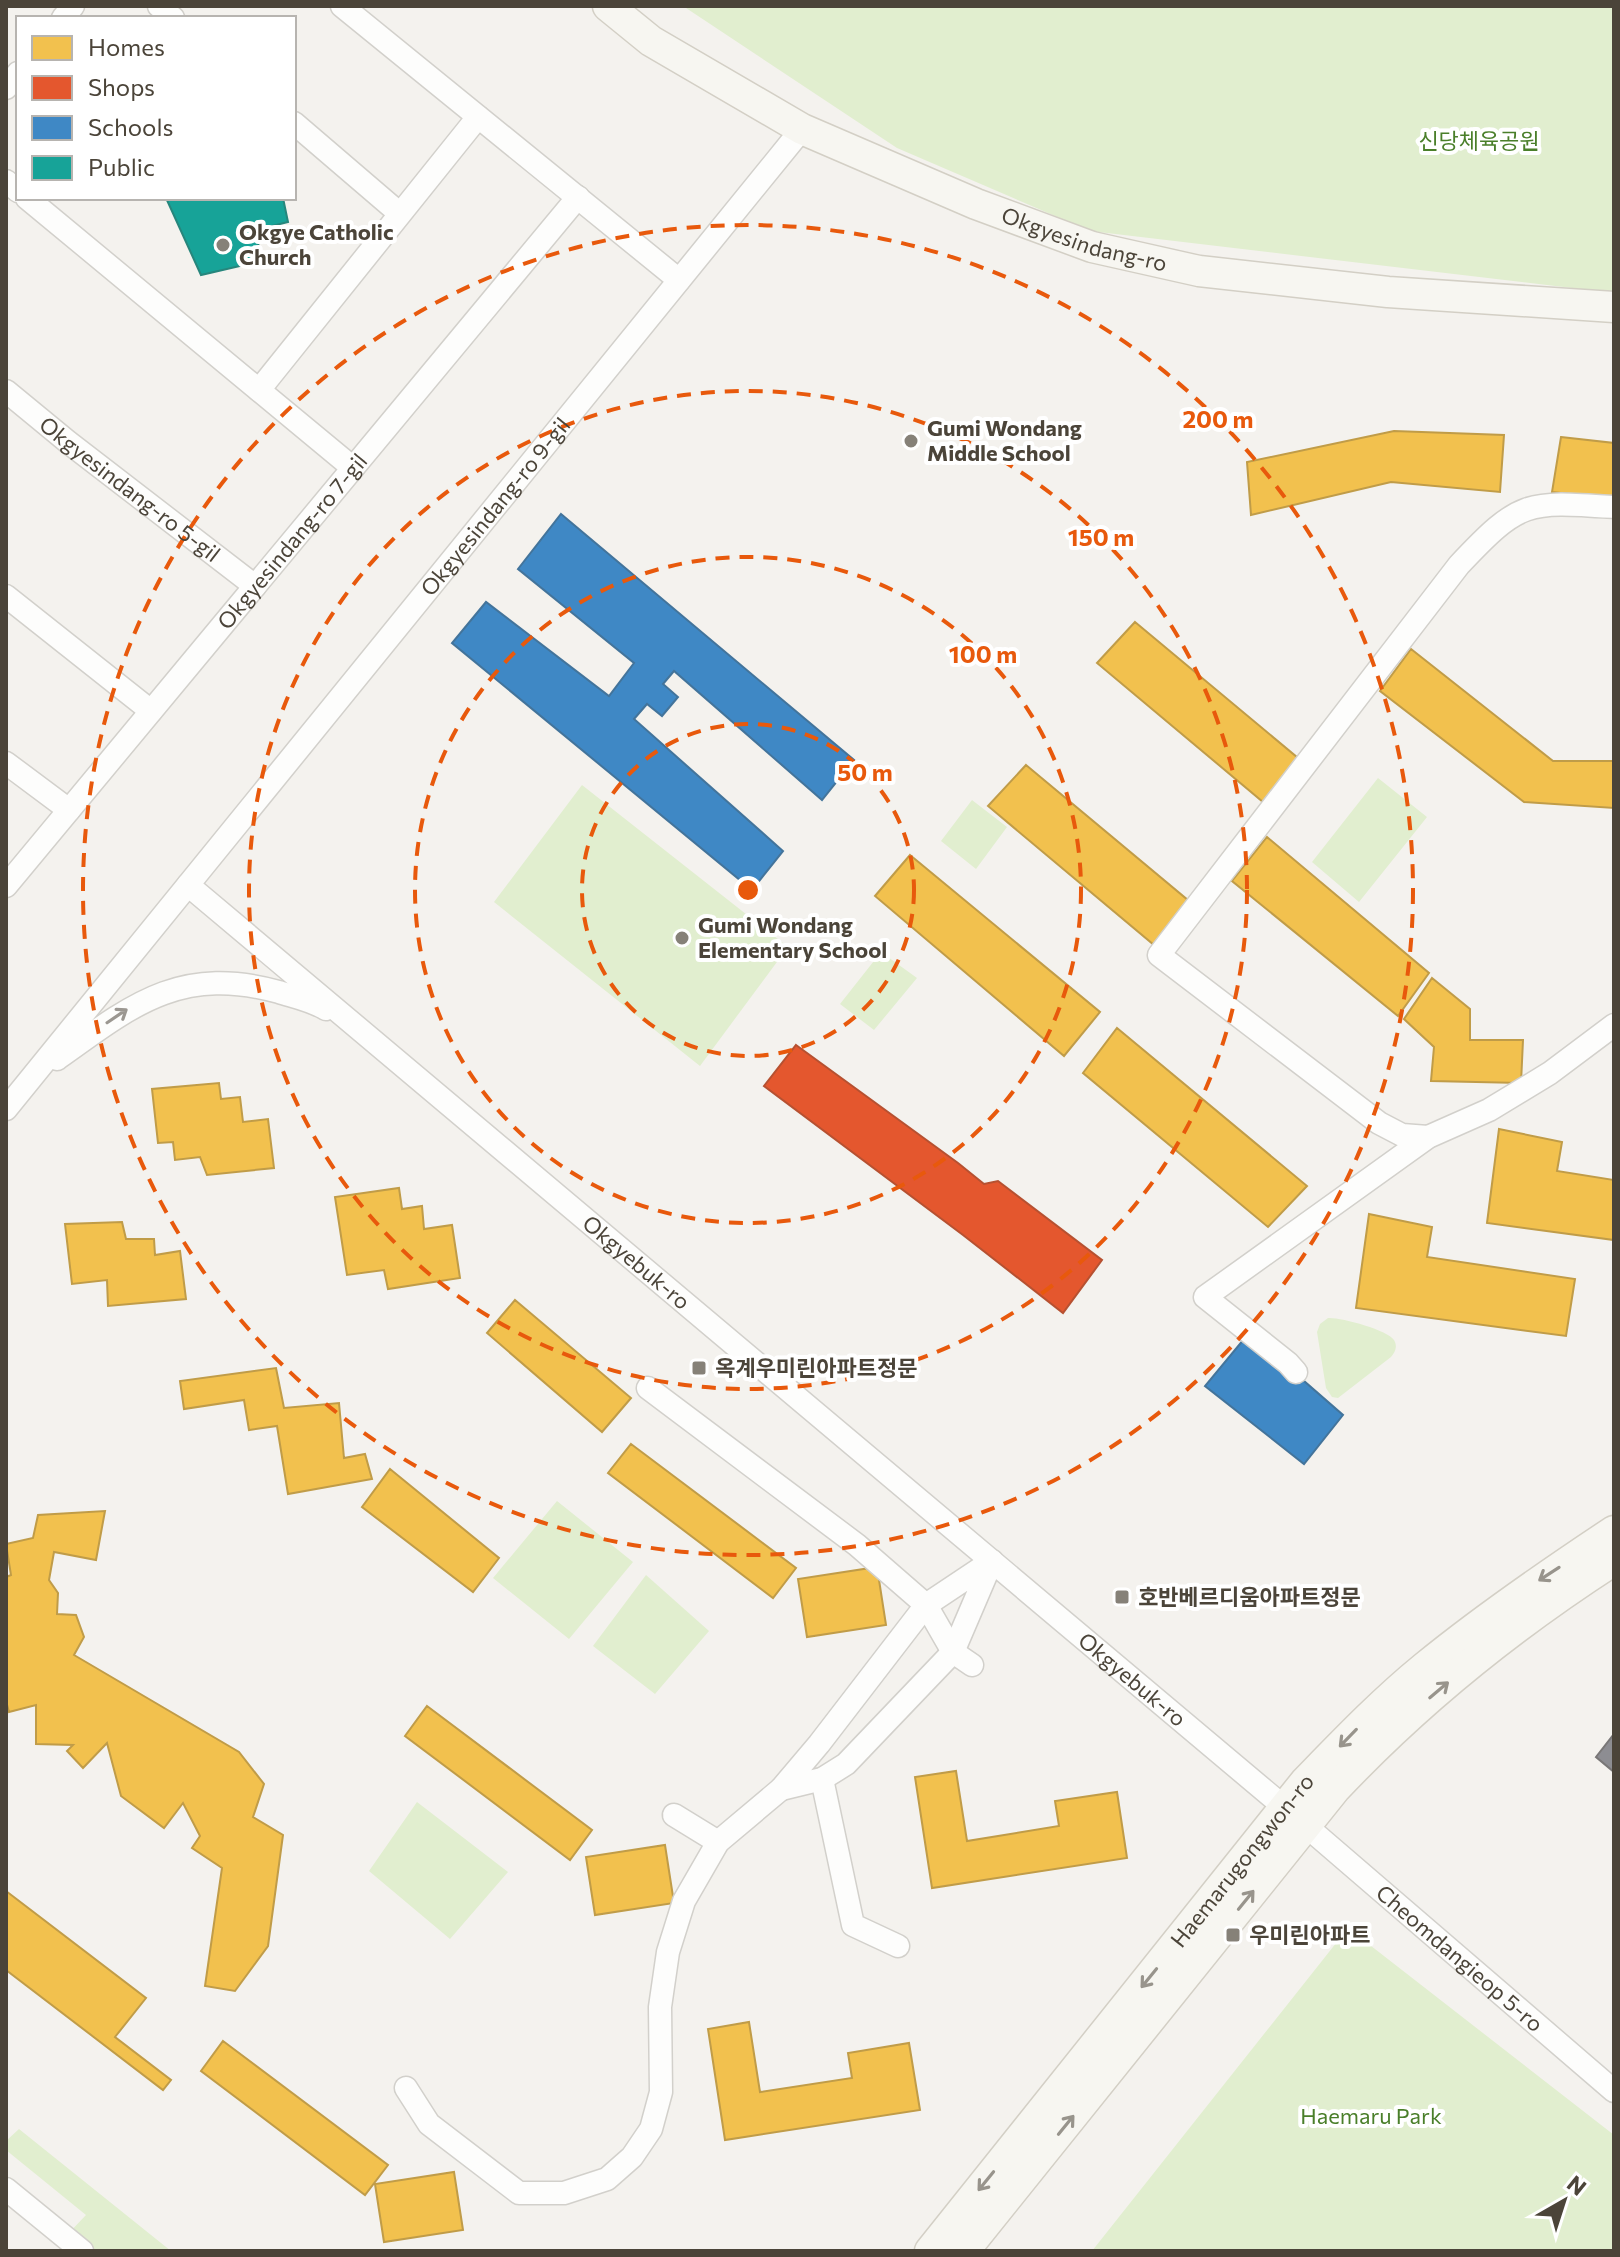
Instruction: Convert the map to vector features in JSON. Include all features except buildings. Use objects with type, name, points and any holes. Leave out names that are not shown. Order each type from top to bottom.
[{"type":"street","points":[[342,6],[679,280]]},
{"type":"street","name":"Okgyesindang-ro","points":[[608,6],[651,41],[802,129],[976,204],[1092,247],[1199,271],[1388,292],[1614,307]]},
{"type":"street","points":[[259,390],[478,117]]},
{"type":"street","points":[[296,125],[399,213]]},
{"type":"street","name":"Okgyesindang-ro 9-gil","points":[[188,885],[802,129]]},
{"type":"street","name":"Okgyesindang-ro 7-gil","points":[[6,886],[578,197]]},
{"type":"street","points":[[29,200],[353,468]]},
{"type":"street","name":"Okgyesindang-ro 5-gil","points":[[6,391],[255,586]]},
{"type":"street","points":[[1428,1137],[1402,1135],[1379,1123],[1159,955],[1459,565],[1492,530],[1523,509],[1551,503],[1614,507]]},
{"type":"street","points":[[6,596],[151,711]]},
{"type":"street","points":[[6,763],[69,810]]},
{"type":"street","points":[[6,1109],[188,885]]},
{"type":"street","name":"Okgyebuk-ro","points":[[188,885],[1295,1816]]},
{"type":"street","points":[[31,1078],[121,1012],[145,999],[203,983],[260,987],[315,1002],[361,1030]]},
{"type":"street","points":[[1296,1372],[1205,1297],[1428,1137],[1489,1110],[1614,1025]]},
{"type":"street","points":[[648,1388],[857,1545],[926,1605],[953,1652],[972,1665]]},
{"type":"street","name":"Haemarugongwon-ro","points":[[964,2251],[1295,1816],[1356,1729],[1423,1669],[1527,1588],[1614,1531]]},
{"type":"street","name":"Haemarugongwon-ro","points":[[930,2251],[1295,1816],[1497,1642],[1614,1560]]},
{"type":"street","points":[[406,2088],[429,2124],[519,2193],[564,2193],[607,2179],[632,2157],[651,2129],[661,2092],[660,2007],[668,1952],[684,1901],[718,1842],[781,1789],[926,1605],[992,1561]]},
{"type":"street","points":[[781,1789],[822,1779],[846,1764],[953,1652],[992,1561]]},
{"type":"street","points":[[822,1779],[853,1925],[898,1946]]},
{"type":"street","points":[[674,1815],[718,1842]]},
{"type":"street","name":"Cheomdangieop 5-ro","points":[[1295,1816],[1614,2091]]},
{"type":"street","points":[[6,2189],[82,2251]]},
{"type":"green space","name":"신당체육공원","points":[[683,6],[1614,6],[1614,293],[1090,231],[897,148]]},
{"type":"green space","points":[[1378,778],[1427,817],[1359,902],[1312,862]]},
{"type":"green space","points":[[582,785],[788,947],[700,1066],[494,902]]},
{"type":"green space","points":[[972,800],[1007,827],[976,869],[941,841]]},
{"type":"green space","points":[[881,952],[917,978],[874,1030],[840,1004]]},
{"type":"green space","points":[[1328,1318],[1374,1328],[1390,1336],[1396,1345],[1391,1357],[1338,1398],[1332,1397],[1326,1388],[1317,1332],[1320,1324]]},
{"type":"green space","points":[[557,1501],[633,1562],[569,1639],[493,1578]]},
{"type":"green space","points":[[646,1575],[709,1631],[655,1694],[593,1646]]},
{"type":"green space","points":[[417,1802],[508,1872],[450,1939],[369,1871]]},
{"type":"green space","name":"Haemaru Park","points":[[1348,1928],[1614,2135],[1614,2251],[1092,2251]]},
{"type":"green space","points":[[19,2129],[171,2251],[82,2251],[65,2237],[86,2215],[6,2150],[6,2141]]},
{"type":"place","name":"Okgye Catholic Church","points":[[223,245]]},
{"type":"place","name":"Gumi Wondang Middle School","points":[[911,441]]},
{"type":"place","name":"Gumi Wondang Elementary School","points":[[682,938]]},
{"type":"place","name":"옥계우미린아파트정문","points":[[699,1368]]},
{"type":"place","name":"호반베르디움아파트정문","points":[[1122,1597]]},
{"type":"place","name":"우미린아파트","points":[[1233,1935]]}]
